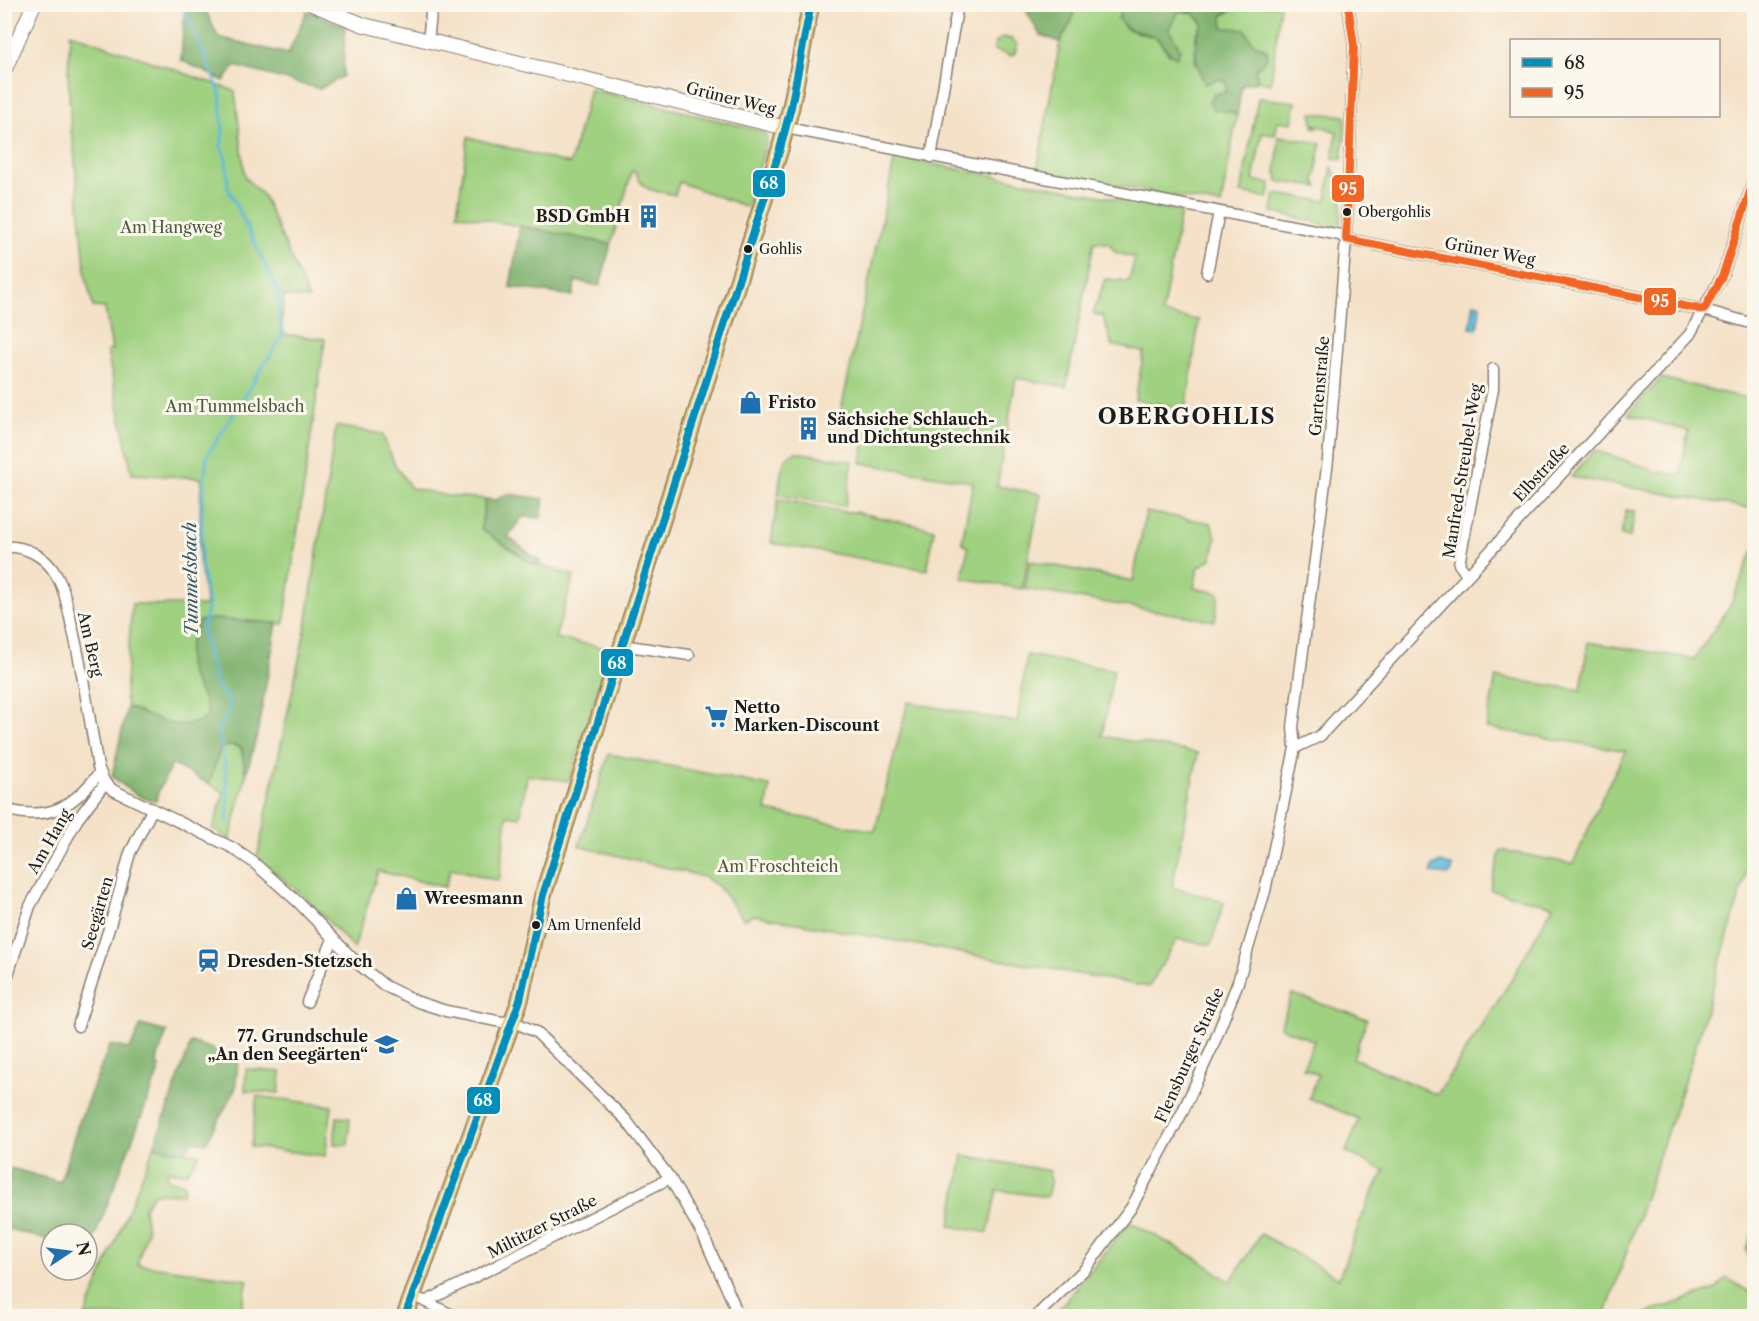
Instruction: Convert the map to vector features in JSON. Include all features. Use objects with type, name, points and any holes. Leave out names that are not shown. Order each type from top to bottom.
[{"type":"main road","points":[[405,1317],[420,1299],[520,1000],[543,895],[786,128],[811,4]]},
{"type":"street","points":[[4,71],[34,4]]},
{"type":"street","name":"Grüner Weg","points":[[312,4],[364,25],[428,42],[786,128],[1341,235],[1346,239],[1704,310],[1755,324]]},
{"type":"street","points":[[428,42],[432,4]]},
{"type":"street","points":[[932,157],[958,4]]},
{"type":"street","name":"Gartenstraße","points":[[1291,768],[1295,748],[1293,727],[1328,460],[1346,239],[1354,46],[1348,4]]},
{"type":"street","name":"Elbstraße","points":[[1295,748],[1320,735],[1690,334],[1723,274],[1755,178]]},
{"type":"street","points":[[1207,273],[1219,212]]},
{"type":"street","name":"Manfred-Streubel-Weg","points":[[1467,575],[1459,564],[1493,389],[1493,369]]},
{"type":"street","name":"Am Berg","points":[[4,547],[13,546],[25,549],[38,556],[48,563],[60,584],[81,663],[102,778]]},
{"type":"street","points":[[622,645],[688,655]]},
{"type":"street","name":"Flensburger Straße","points":[[1036,1317],[1085,1269],[1131,1208],[1198,1078],[1216,1039],[1248,951],[1265,891],[1291,768]]},
{"type":"street","points":[[4,809],[20,813],[56,811],[68,805],[89,786],[102,778],[113,790],[231,847],[253,862],[298,902],[377,980],[418,1002],[446,1011],[502,1022],[512,1021],[536,1032],[626,1120],[670,1178],[704,1237],[733,1302],[737,1317]]},
{"type":"street","name":"Am Hang","points":[[4,987],[30,906],[102,778]]},
{"type":"street","name":"Seegärten","points":[[78,1026],[130,853],[152,810]]},
{"type":"street","points":[[307,1002],[333,939]]},
{"type":"street","name":"Miltitzer Straße","points":[[420,1299],[670,1178]]},
{"type":"street","points":[[420,1299],[454,1317]]},
{"type":"green space","points":[[185,5],[203,5],[218,37],[288,54],[307,11],[345,26],[343,76],[320,89],[235,66],[224,81],[181,60]]},
{"type":"green space","points":[[1023,5],[1075,5],[1072,20],[1060,42],[1040,35]]},
{"type":"green space","points":[[1075,5],[1123,5],[1119,19],[1126,29],[1157,38],[1169,54],[1180,49],[1169,29],[1179,11],[1193,13],[1203,23],[1196,35],[1195,63],[1226,82],[1227,92],[1214,94],[1214,110],[1228,111],[1237,115],[1221,205],[1037,171],[1060,42],[1072,20]]},
{"type":"green space","points":[[1123,5],[1162,5],[1169,9],[1172,5],[1239,5],[1222,16],[1223,28],[1245,29],[1253,43],[1267,50],[1267,57],[1255,70],[1258,81],[1242,85],[1237,115],[1228,111],[1214,110],[1209,102],[1214,94],[1226,92],[1226,82],[1218,79],[1205,84],[1196,54],[1197,39],[1203,23],[1193,13],[1179,11],[1169,29],[1180,49],[1177,57],[1156,38],[1123,25],[1118,19]]},
{"type":"green space","points":[[1239,5],[1280,5],[1271,84],[1258,81],[1255,70],[1267,57],[1267,50],[1223,28],[1222,16]]},
{"type":"green space","points":[[70,33],[235,91],[245,177],[264,197],[309,299],[284,296],[281,334],[325,339],[284,624],[214,619],[189,670],[207,705],[208,716],[188,725],[168,723],[127,707],[125,695],[132,604],[206,606],[199,559],[201,478],[132,474],[107,351],[112,350],[105,308],[93,307],[86,277],[71,132],[68,73]]},
{"type":"green space","points":[[1003,37],[1017,44],[1015,53],[1011,56],[994,50],[996,42]]},
{"type":"green space","points":[[590,89],[762,131],[767,142],[747,207],[679,182],[675,195],[651,190],[642,184],[636,172],[632,171],[611,244],[457,214],[468,137],[570,164]]},
{"type":"green space","points":[[1258,98],[1296,102],[1292,123],[1278,121],[1275,135],[1262,133],[1253,180],[1271,184],[1268,198],[1241,193]]},
{"type":"green space","points":[[1312,113],[1346,116],[1342,160],[1333,158],[1337,132],[1315,124],[1317,128],[1313,127]]},
{"type":"green space","points":[[1279,136],[1321,143],[1315,180],[1318,187],[1277,181]]},
{"type":"green space","points":[[895,157],[1181,211],[1162,314],[1199,320],[1186,409],[1135,400],[1144,352],[1112,345],[1103,316],[1093,314],[1105,279],[1129,281],[1135,258],[1115,252],[1109,243],[1094,242],[1066,387],[1016,378],[997,486],[1041,494],[1022,589],[962,578],[968,548],[962,542],[973,482],[861,463],[869,419],[841,411]]},
{"type":"green space","points":[[1332,167],[1343,189],[1340,228],[1272,212],[1275,194],[1326,201]]},
{"type":"green space","points":[[520,226],[611,244],[600,286],[575,281],[573,296],[510,287]]},
{"type":"green space","points":[[1661,378],[1754,400],[1754,509],[1571,477],[1594,450],[1653,471],[1680,475],[1688,431],[1628,414]]},
{"type":"green space","points":[[336,426],[382,434],[395,465],[411,488],[448,496],[485,499],[481,529],[530,562],[574,576],[555,638],[611,649],[569,781],[527,775],[520,817],[507,815],[499,881],[451,868],[445,887],[378,871],[354,948],[304,896],[257,858],[306,626]]},
{"type":"green space","points":[[796,452],[853,461],[845,506],[778,495],[786,458]]},
{"type":"green space","points":[[508,494],[544,499],[541,518],[522,517],[508,537],[540,561],[538,565],[481,529],[485,499],[496,500]]},
{"type":"green space","points":[[778,499],[934,529],[927,570],[771,543]]},
{"type":"green space","points":[[1626,510],[1635,511],[1630,537],[1621,535]]},
{"type":"green space","points":[[1146,512],[1211,523],[1216,538],[1211,559],[1198,568],[1194,588],[1219,593],[1215,621],[1024,589],[1030,561],[1133,581]]},
{"type":"green space","points":[[1754,548],[1754,847],[1692,1058],[1605,1316],[1051,1316],[1130,1222],[1198,1259],[1230,1282],[1261,1234],[1339,1278],[1365,1209],[1385,1171],[1346,1152],[1359,1119],[1309,1098],[1318,1075],[1303,1068],[1314,1041],[1280,1027],[1292,994],[1367,1019],[1353,1058],[1437,1095],[1507,987],[1553,906],[1490,890],[1501,850],[1573,864],[1607,787],[1626,751],[1486,728],[1496,677],[1581,690],[1588,642],[1694,659],[1730,606]]},
{"type":"green space","points":[[214,619],[277,623],[257,734],[246,775],[241,747],[230,745],[220,749],[209,784],[172,764],[156,801],[138,796],[112,776],[127,707],[158,720],[178,725],[198,722],[208,716],[188,666],[188,652],[199,621]]},
{"type":"green space","name":"Am Froschteich","points":[[1027,655],[1114,670],[1102,736],[1198,753],[1172,887],[1224,902],[1211,945],[1177,939],[1149,987],[753,915],[744,920],[719,887],[704,877],[579,846],[609,754],[770,786],[766,811],[875,831],[908,702],[1017,722]]},
{"type":"green space","points":[[230,745],[241,747],[246,775],[230,840],[213,829],[224,792],[209,784],[220,749]]},
{"type":"green space","points":[[141,1025],[167,1032],[158,1056],[157,1065],[160,1068],[99,1226],[99,1222],[39,1222],[39,1238],[5,1228],[5,1187],[11,1168],[60,1182],[78,1124],[110,1045],[130,1049]]},
{"type":"green space","points":[[191,1042],[224,1053],[238,1062],[235,1090],[206,1143],[191,1141],[186,1152],[154,1147]]},
{"type":"green space","points":[[246,1069],[281,1072],[279,1093],[245,1091]]},
{"type":"green space","points":[[257,1096],[332,1106],[325,1156],[251,1147]]},
{"type":"green space","points":[[337,1117],[350,1118],[348,1145],[334,1144]]},
{"type":"green space","points":[[154,1147],[200,1154],[186,1173],[167,1171],[167,1179],[185,1184],[183,1194],[154,1193],[144,1207],[147,1232],[137,1264],[248,1280],[242,1306],[226,1316],[85,1316]]},
{"type":"green space","points":[[963,1155],[1050,1171],[1049,1178],[1051,1179],[1047,1197],[997,1190],[988,1233],[950,1226]]},
{"type":"green space","points":[[1754,1228],[1754,1259],[1752,1261],[1746,1250]]},
{"type":"green space","points":[[1727,1278],[1754,1295],[1754,1316],[1639,1316],[1716,1289]]},
{"type":"water","points":[[1474,303],[1481,305],[1477,329],[1470,328]]},
{"type":"water","points":[[1441,862],[1452,866],[1452,872],[1448,875],[1431,873],[1433,866]]},
{"type":"waterway","name":"Tummelsbach","points":[[182,4],[220,92],[223,130],[221,147],[226,159],[228,188],[278,291],[280,322],[284,333],[207,456],[202,501],[201,564],[208,606],[202,630],[216,684],[227,696],[229,704],[229,713],[217,729],[225,762],[227,823]]},
{"type":"transit line","name":"68","points":[[405,1316],[520,1000],[543,895],[780,149],[791,107],[811,4]]},
{"type":"transit line","name":"95","points":[[1348,4],[1354,46],[1346,239],[1704,310],[1723,274],[1754,179]]},
{"type":"place","name":"Obergohlis","points":[[1347,212]]},
{"type":"place","name":"BSD GmbH","points":[[648,216]]},
{"type":"place","name":"Gohlis","points":[[748,249]]},
{"type":"place","name":"Fristo","points":[[750,402]]},
{"type":"place","name":"Sächsiche Schlauch- und Dichtungstechnik","points":[[809,428]]},
{"type":"place","name":"Netto Marken-Discount","points":[[716,716]]},
{"type":"place","name":"Wreesmann","points":[[406,898]]},
{"type":"place","name":"Am Urnenfeld","points":[[536,925]]},
{"type":"place","name":"Dresden-Stetzsch","points":[[209,961]]},
{"type":"place","name":"77. Grundschule „An den Seegärten“","points":[[386,1045]]},
{"type":"district","name":"OBERGOHLIS","points":[[1187,416]]},
{"type":"park label","name":"Am Hangweg","points":[[171,227]]},
{"type":"park label","name":"Am Tummelsbach","points":[[235,406]]}]
